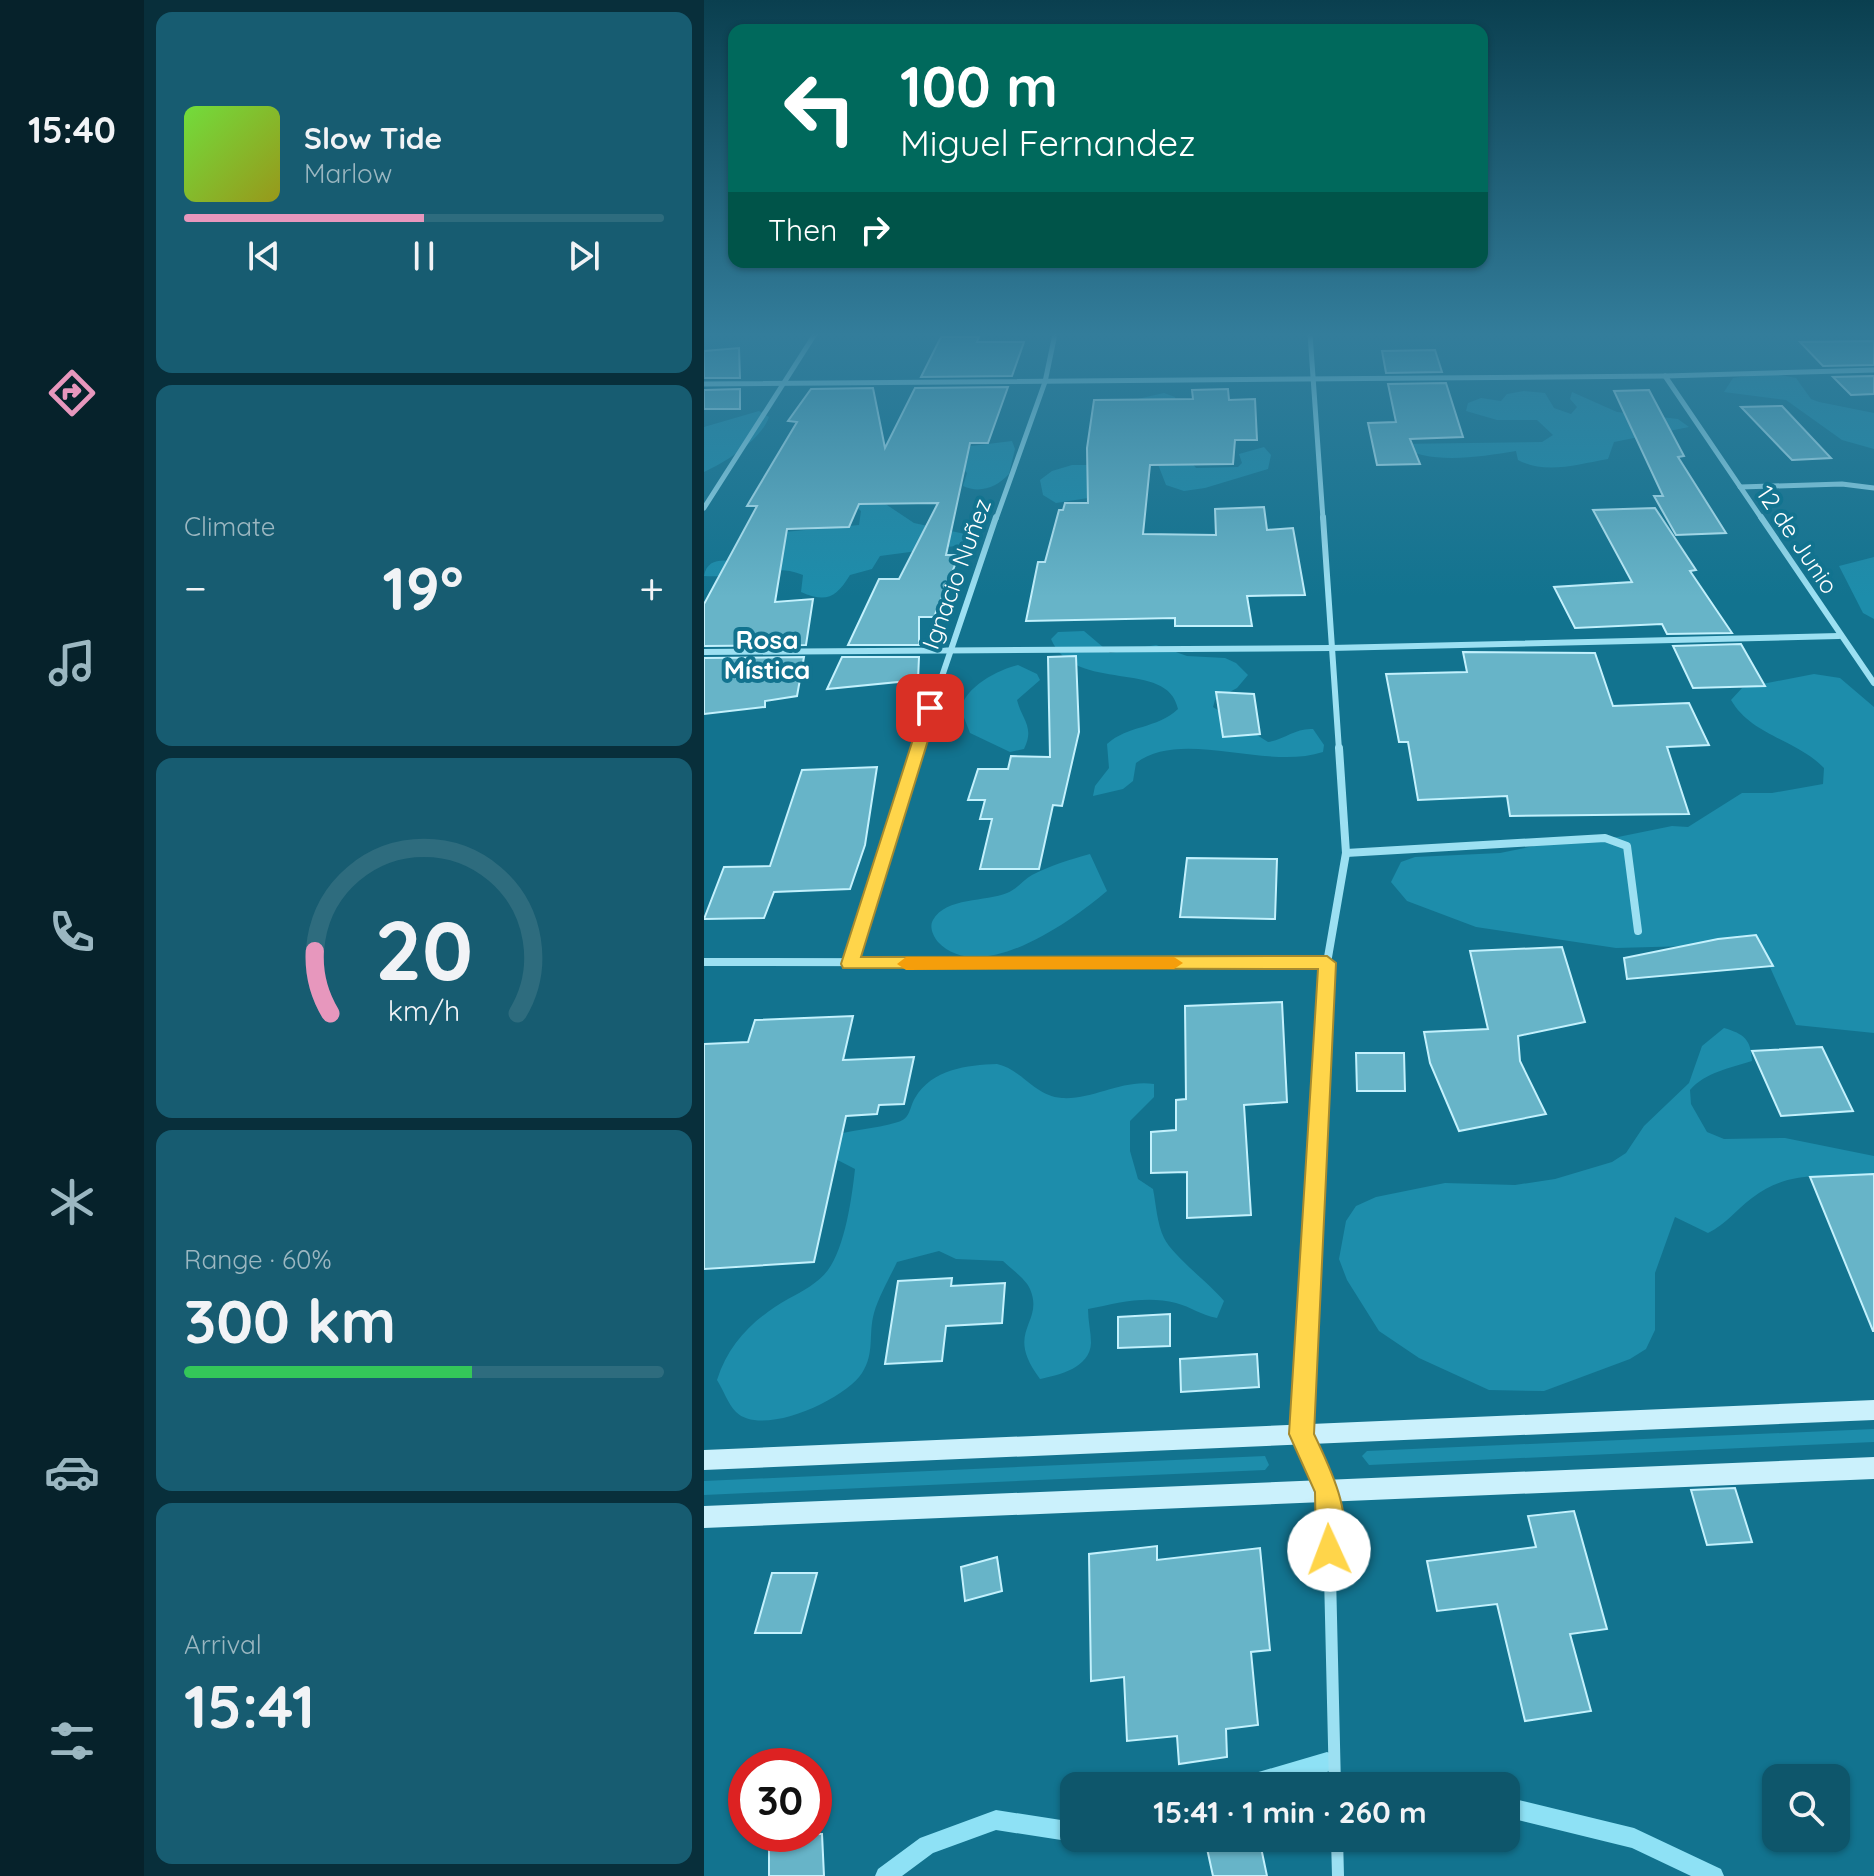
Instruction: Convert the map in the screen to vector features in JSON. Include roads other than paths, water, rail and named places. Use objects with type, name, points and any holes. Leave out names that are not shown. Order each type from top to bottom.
[{"type":"street","points":[[704,508],[760,422]]},
{"type":"street","name":"Ignacio Nuñez","points":[[850,964],[948,651],[1031,422]]},
{"type":"street","points":[[1315,422],[1346,853],[1327,963],[1302,1434],[1328,1491],[1335,1772]]},
{"type":"street","name":"12 de Junio","points":[[1696,422],[1839,636],[1874,683]]},
{"type":"street","points":[[1740,487],[1842,484],[1874,488]]},
{"type":"street","points":[[704,652],[1331,648],[1839,636]]},
{"type":"street","points":[[1346,853],[1605,838],[1627,846],[1638,931]]},
{"type":"street","points":[[704,962],[1327,963]]},
{"type":"street","points":[[704,1460],[1874,1410]]},
{"type":"street","points":[[704,1517],[1874,1468]]},
{"type":"street","points":[[1337,1852],[1338,1876]]},
{"type":"waterway","points":[[1293,1772],[1327,1762]]},
{"type":"waterway","points":[[1520,1810],[1634,1838],[1714,1876]]},
{"type":"waterway","points":[[885,1876],[927,1845],[996,1820],[1060,1830]]},
{"type":"district","name":"Rosa Mística","points":[[767,655]]}]
